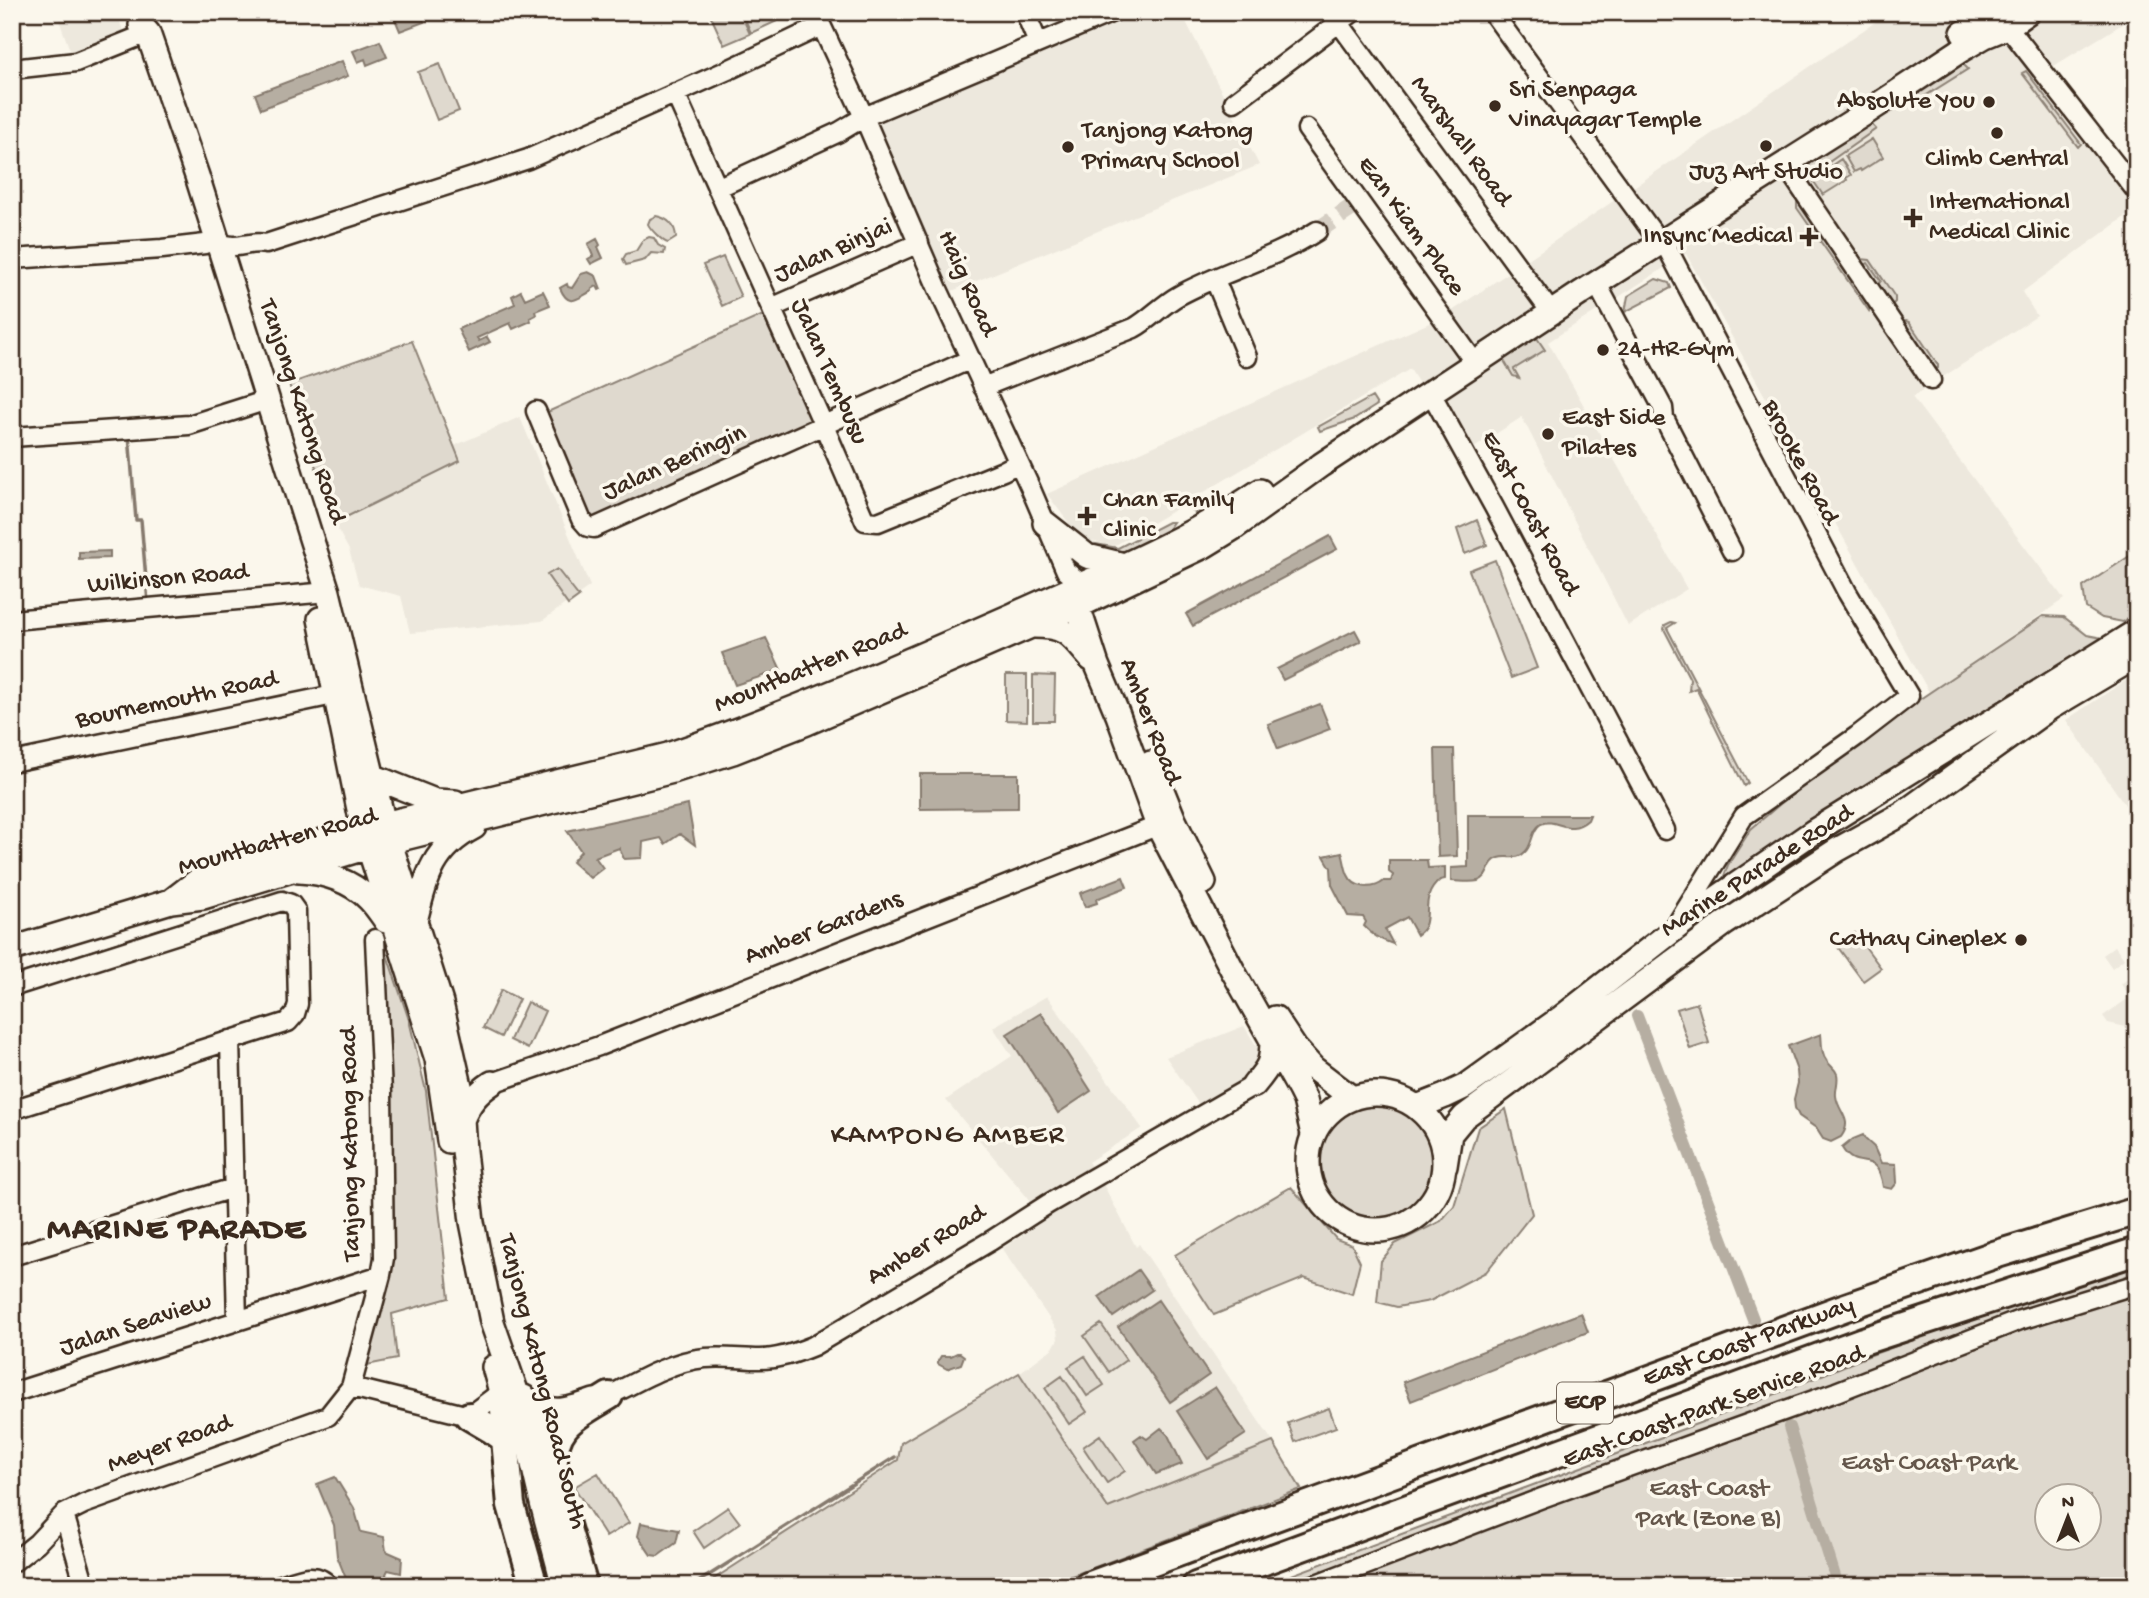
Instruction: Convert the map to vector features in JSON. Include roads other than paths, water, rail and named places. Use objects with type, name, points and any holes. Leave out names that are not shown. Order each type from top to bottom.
[{"type":"highway","name":"East Coast Parkway","points":[[1088,1586],[1843,1308],[1994,1255],[2137,1211]]},
{"type":"highway","name":"East Coast Parkway","points":[[1196,1586],[1863,1341],[2137,1251]]},
{"type":"highway","points":[[518,1396],[545,1454],[584,1586]]},
{"type":"highway","points":[[556,1491],[556,1438],[565,1426],[609,1396]]},
{"type":"highway","points":[[469,1416],[505,1439],[511,1505],[534,1586]]},
{"type":"main road","points":[[1430,387],[1593,286],[1657,240],[1999,16],[2028,12]]},
{"type":"main road","points":[[1430,387],[1545,304],[1784,163],[1985,36],[1999,16]]},
{"type":"main road","name":"Tanjong Katong Road","points":[[142,26],[211,243],[255,404],[321,593]]},
{"type":"main road","name":"Tanjong Katong Road","points":[[211,243],[228,274],[321,593],[376,835]]},
{"type":"main road","name":"Mountbatten Road","points":[[171,901],[197,881],[376,835],[485,819],[673,771],[733,752],[819,718],[1027,626],[1078,591],[1228,512],[1430,387]]},
{"type":"main road","name":"Mountbatten Road","points":[[12,949],[171,901],[203,897],[288,871],[376,835],[468,803],[668,755],[1078,591],[1204,546],[1235,527],[1430,387]]},
{"type":"main road","points":[[1045,523],[1087,556],[1124,565]]},
{"type":"main road","name":"Amber Road","points":[[1078,591],[1097,665],[1118,715],[1233,971],[1305,1100],[1313,1134]]},
{"type":"main road","name":"Amber Road","points":[[1078,591],[1166,823],[1295,1048],[1313,1068],[1352,1098],[1329,1112],[1313,1134],[1308,1150],[1307,1168],[1311,1188],[1322,1206],[1337,1219],[1356,1228],[1377,1231],[1397,1228],[1415,1218],[1430,1204],[1441,1186],[1445,1166]]},
{"type":"main road","points":[[1027,626],[1053,626],[1062,629],[1097,665]]},
{"type":"main road","name":"Marine Parade Road","points":[[1417,1107],[1466,1086],[1562,1017],[1674,930],[1813,832],[2137,631]]},
{"type":"main road","name":"Marine Parade Road","points":[[1445,1166],[1450,1134],[1464,1117],[1714,931],[1837,850],[1902,814],[2051,707],[2137,656]]},
{"type":"main road","name":"Tanjong Katong Road","points":[[344,693],[372,776],[376,835]]},
{"type":"main road","points":[[372,776],[435,801],[468,803]]},
{"type":"main road","points":[[288,871],[331,876],[348,885],[369,898],[395,931],[425,885],[443,848],[485,819]]},
{"type":"main road","name":"Tanjong Katong Road South","points":[[376,835],[395,931],[437,1059],[463,1252],[518,1396],[505,1439]]},
{"type":"main road","name":"Tanjong Katong Road South","points":[[395,931],[441,1003],[460,1086],[472,1222],[492,1322],[518,1396],[564,1586]]},
{"type":"main road","points":[[1254,1084],[1267,1070],[1272,1058],[1272,1038]]},
{"type":"main road","points":[[455,1068],[475,1079],[492,1083]]},
{"type":"main road","points":[[1254,1084],[1272,1080],[1296,1084]]},
{"type":"main road","points":[[462,1120],[469,1103],[478,1092],[492,1083]]},
{"type":"main road","points":[[1352,1098],[1374,1094],[1397,1097],[1417,1107],[1433,1123],[1443,1144],[1445,1166]]},
{"type":"main road","points":[[518,1396],[547,1410],[562,1410],[609,1396]]},
{"type":"street","points":[[1025,12],[1038,43]]},
{"type":"street","points":[[717,188],[839,132],[864,117],[1114,12]]},
{"type":"street","name":"Brooke Road","points":[[1492,12],[1657,240],[1906,699]]},
{"type":"street","points":[[1234,102],[1341,16]]},
{"type":"street","name":"Marshall Road","points":[[1341,16],[1390,89],[1545,304]]},
{"type":"street","points":[[1999,16],[2137,192]]},
{"type":"street","points":[[12,259],[211,243],[235,247],[266,244],[528,159],[675,93],[818,19]]},
{"type":"street","name":"Haig Road","points":[[818,19],[1078,591]]},
{"type":"street","points":[[12,69],[76,62],[142,26]]},
{"type":"street","name":"Jalan Tembusu","points":[[675,93],[862,517],[869,523],[878,523],[1018,463]]},
{"type":"street","name":"Ean Kiam Place","points":[[1307,130],[1355,205],[1470,356]]},
{"type":"street","points":[[1784,163],[1931,380]]},
{"type":"street","points":[[983,387],[1134,328],[1178,296],[1270,257],[1317,230]]},
{"type":"street","name":"Jalan Binjai","points":[[771,308],[919,243]]},
{"type":"street","points":[[228,274],[239,260],[259,251],[266,244]]},
{"type":"street","points":[[1215,280],[1247,357]]},
{"type":"street","points":[[1593,286],[1623,341],[1655,413],[1664,418],[1732,551]]},
{"type":"street","points":[[824,426],[971,359]]},
{"type":"street","name":"East Coast Road","points":[[1430,387],[1665,830]]},
{"type":"street","points":[[12,437],[189,425],[255,404]]},
{"type":"street","name":"Jalan Beringin","points":[[536,411],[581,519],[588,527],[594,528],[824,426]]},
{"type":"street","name":"Wilkinson Road","points":[[12,620],[321,593]]},
{"type":"street","name":"Bournemouth Road","points":[[12,762],[344,693]]},
{"type":"street","name":"Marine Parade Road","points":[[1674,930],[1744,816],[1906,699]]},
{"type":"street","name":"Amber Gardens","points":[[492,1083],[599,1046],[1166,823]]},
{"type":"street","points":[[12,987],[282,901],[291,904],[296,911],[298,1004],[295,1014],[288,1022],[12,1110]]},
{"type":"street","name":"Tanjong Katong Road","points":[[351,1387],[381,1275],[384,1244],[382,1093],[395,931]]},
{"type":"street","name":"Jalan Seaview","points":[[230,1040],[237,1321]]},
{"type":"street","name":"Amber Road","points":[[609,1396],[685,1362],[719,1357],[762,1359],[792,1355],[813,1346],[1254,1084]]},
{"type":"street","points":[[12,1256],[233,1188]]},
{"type":"street","name":"Jalan Seaview","points":[[12,1393],[381,1275]]},
{"type":"street","name":"East Coast Park Service Road","points":[[1311,1586],[1542,1498],[1836,1392],[2020,1320],[2137,1284]]},
{"type":"street","points":[[351,1387],[469,1416],[518,1396]]},
{"type":"street","name":"Meyer Road","points":[[12,1563],[37,1543],[64,1514],[84,1504],[328,1416],[351,1387]]},
{"type":"street","points":[[64,1514],[85,1586]]},
{"type":"street","points":[[278,1586],[315,1576],[323,1578],[329,1586]]},
{"type":"waterway","points":[[129,435],[136,520],[141,520],[148,603]]},
{"type":"waterway","points":[[12,977],[284,891]]},
{"type":"waterway","points":[[1637,1016],[1753,1319]]},
{"type":"waterway","points":[[1789,1427],[1838,1586]]},
{"type":"waterway","points":[[692,1586],[895,1457]]},
{"type":"tunnel","points":[[1317,231],[1351,208]]},
{"type":"place","name":"Absolute You","points":[[1989,102]]},
{"type":"place","name":"Sri Senpaga Vinayagar Temple","points":[[1495,106]]},
{"type":"place","name":"Climb Central","points":[[1997,133]]},
{"type":"place","name":"Juz Art Studio","points":[[1766,146]]},
{"type":"place","name":"Tanjong Katong Primary School","points":[[1068,147]]},
{"type":"place","name":"International Medical Clinic","points":[[1913,218]]},
{"type":"place","name":"Insync Medical","points":[[1809,237]]},
{"type":"place","name":"24-HR-Gym","points":[[1603,350]]},
{"type":"place","name":"East Side Pilates","points":[[1548,434]]},
{"type":"place","name":"Chan Family Clinic","points":[[1087,516]]},
{"type":"place","name":"Cathay Cineplex","points":[[2021,940]]},
{"type":"district","name":"KAMPONG AMBER","points":[[948,1136]]},
{"type":"district","name":"MARINE PARADE","points":[[177,1231]]},
{"type":"park label","name":"East Coast Park","points":[[1929,1464]]},
{"type":"park label","name":"East Coast Park (Zone B)","points":[[1709,1505]]}]
